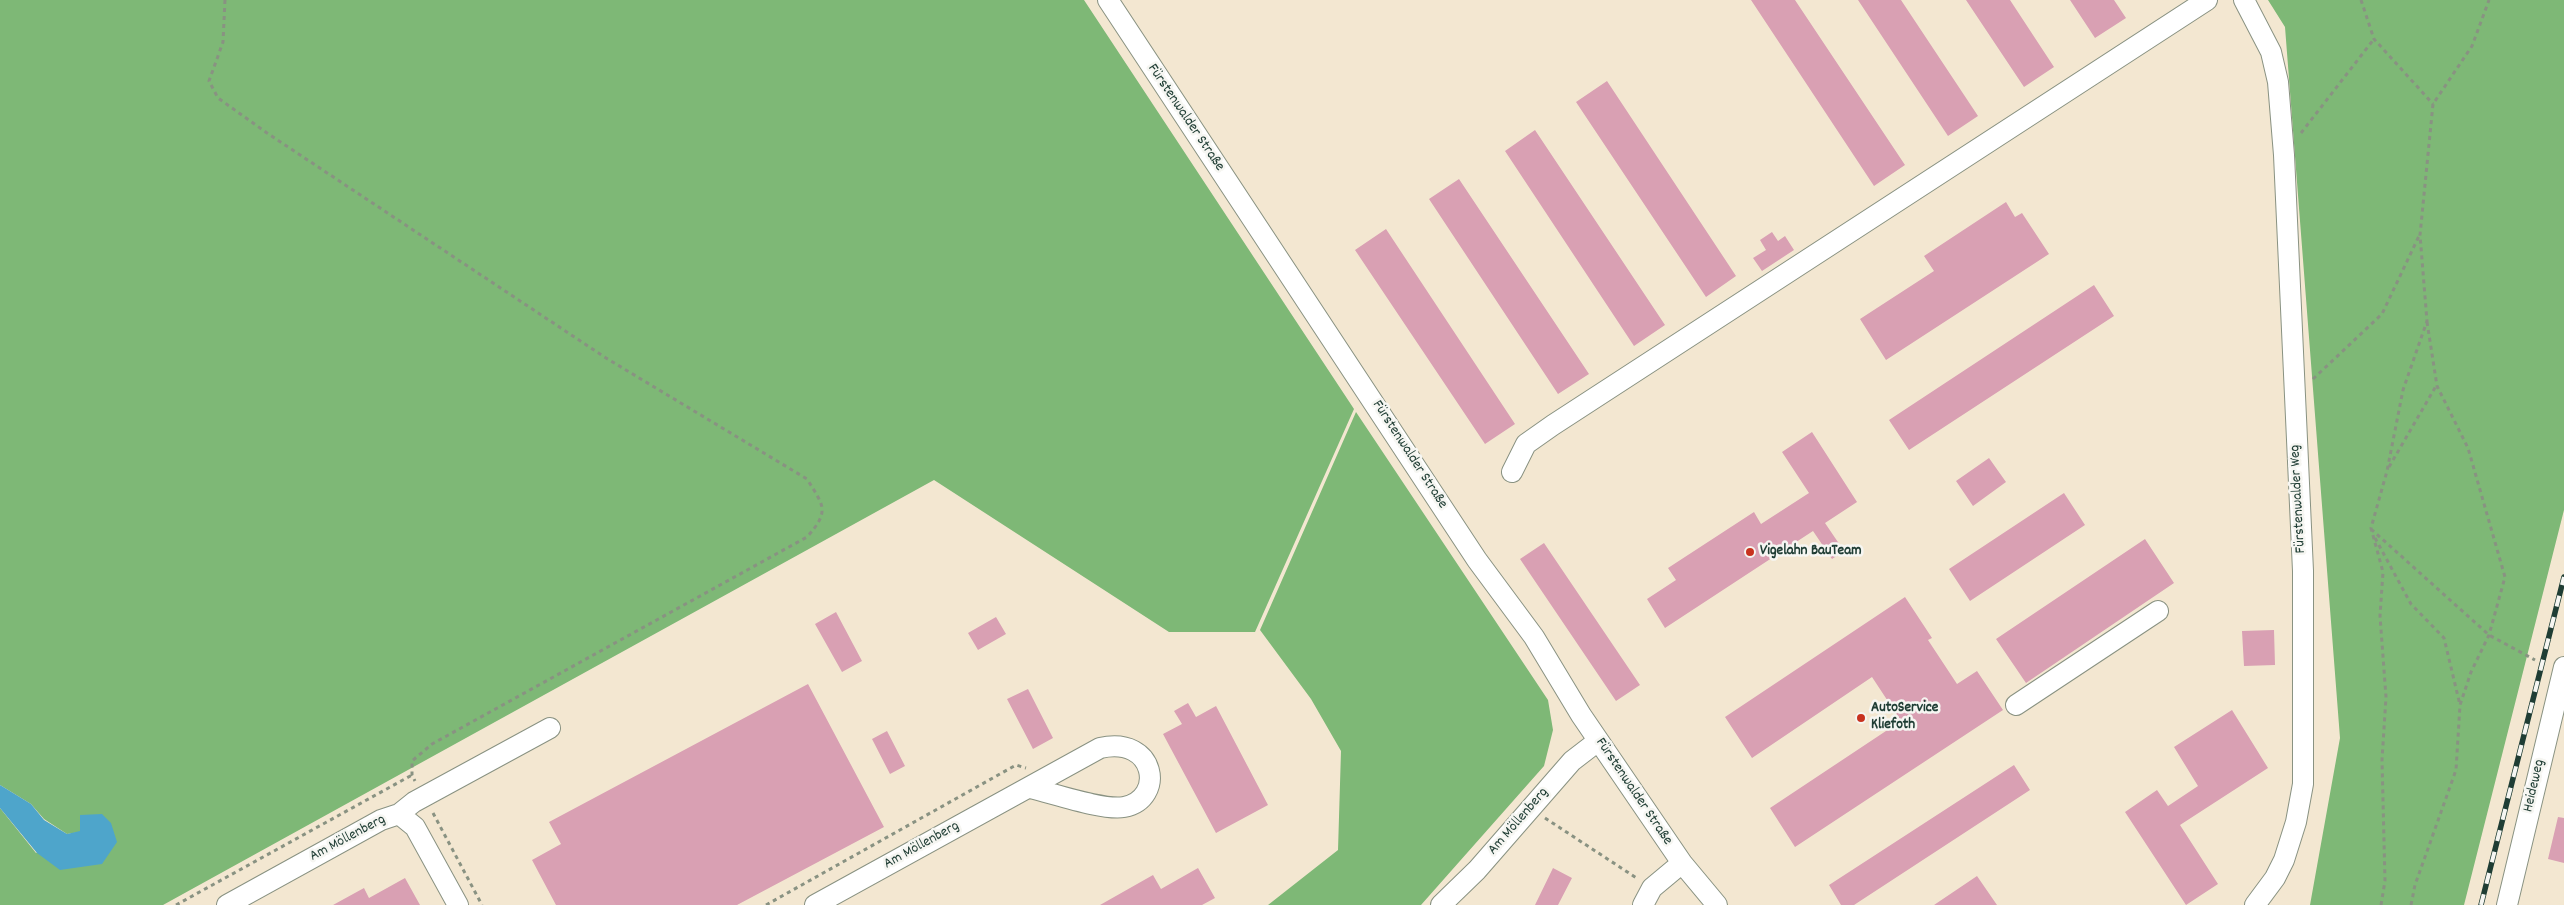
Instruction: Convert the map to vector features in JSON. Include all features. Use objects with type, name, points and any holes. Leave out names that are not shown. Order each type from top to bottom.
[{"type":"street","name":"Fürstenwalder Straße","points":[[1108,0],[1477,560],[1538,644],[1598,741],[1682,863],[1717,905]]},
{"type":"street","points":[[1512,472],[1526,444],[1553,425],[2207,0]]},
{"type":"street","name":"Fürstenwalder Weg","points":[[2244,0],[2271,52],[2278,82],[2284,155],[2305,632],[2303,784],[2296,822],[2284,860],[2275,878],[2255,905]]},
{"type":"street","points":[[2016,705],[2158,611]]},
{"type":"street","name":"Heideweg","points":[[2507,905],[2564,667]]},
{"type":"street","points":[[399,814],[424,796],[550,728]]},
{"type":"street","name":"Am Möllenberg","points":[[1441,905],[1477,870],[1572,761],[1598,741]]},
{"type":"street","name":"Am Möllenberg","points":[[815,905],[1095,751],[1113,745],[1126,746],[1138,752],[1146,763],[1151,777],[1147,791],[1138,802],[1123,807],[1109,806],[1033,786]]},
{"type":"street","name":"Am Möllenberg","points":[[227,905],[381,820],[399,814],[415,827],[458,905]]},
{"type":"street","points":[[1648,897],[1682,863]]},
{"type":"path","points":[[225,0],[223,42],[209,81],[218,98],[267,133],[606,358],[807,478],[822,503],[822,520],[807,537],[432,744],[412,761],[412,775],[482,905]]},
{"type":"path","points":[[2361,0],[2374,39],[2433,104]]},
{"type":"path","points":[[2411,905],[2415,885],[2456,770],[2460,705],[2471,672],[2489,635],[2505,577],[2468,448],[2437,386],[2427,321],[2420,235],[2433,104],[2472,46],[2489,0]]},
{"type":"path","points":[[2284,155],[2374,39]]},
{"type":"path","points":[[2294,397],[2382,314],[2420,235]]},
{"type":"path","points":[[2381,905],[2385,881],[2382,760],[2386,696],[2380,616],[2383,572],[2370,528],[2387,470],[2403,390],[2427,321]]},
{"type":"path","points":[[2387,470],[2437,386]]},
{"type":"path","points":[[2370,528],[2489,635],[2535,660]]},
{"type":"path","points":[[2370,528],[2411,604],[2444,638],[2460,705]]},
{"type":"path","points":[[766,905],[1016,765],[1025,767],[1033,786]]},
{"type":"path","points":[[176,905],[412,775]]},
{"type":"path","points":[[1530,809],[1648,897]]},
{"type":"green space","points":[[0,0],[1084,0],[1354,409],[1255,632],[1169,632],[934,480],[163,905],[0,905],[0,808],[36,853],[80,832],[67,834],[44,819],[31,804],[0,785]]},
{"type":"green space","points":[[2268,0],[2564,0],[2564,510],[2464,905],[2310,905],[2340,738],[2285,27]]},
{"type":"green space","points":[[1356,412],[1548,700],[1553,730],[1544,766],[1421,905],[1268,905],[1338,850],[1341,751],[1311,699],[1260,630]]},
{"type":"water","points":[[0,785],[31,804],[44,820],[67,834],[80,831],[80,815],[102,814],[111,823],[117,842],[102,864],[60,870],[37,853],[0,808]]},
{"type":"building","points":[[1751,0],[1795,0],[1905,165],[1874,186]]},
{"type":"building","points":[[1858,0],[1901,0],[1978,116],[1948,136]]},
{"type":"building","points":[[1966,0],[2010,0],[2054,67],[2024,87]]},
{"type":"building","points":[[2070,0],[2114,0],[2126,18],[2095,38]]},
{"type":"building","points":[[1607,81],[1736,276],[1706,297],[1576,102]]},
{"type":"building","points":[[1535,130],[1665,325],[1634,346],[1505,151]]},
{"type":"building","points":[[1459,179],[1589,374],[1558,394],[1429,199]]},
{"type":"building","points":[[2006,202],[2015,217],[2022,213],[2049,254],[1886,360],[1860,319],[1934,271],[1924,256]]},
{"type":"building","points":[[1386,229],[1515,424],[1485,444],[1355,250]]},
{"type":"building","points":[[1772,232],[1778,241],[1785,236],[1794,250],[1762,271],[1753,258],[1766,250],[1760,240]]},
{"type":"building","points":[[2094,285],[2114,316],[1909,450],[1889,420]]},
{"type":"building","name":"Vigelahn BauTeam","points":[[1812,432],[1857,502],[1825,523],[1844,551],[1832,559],[1813,531],[1665,628],[1647,599],[1676,580],[1668,568],[1754,512],[1761,524],[1809,493],[1782,452]]},
{"type":"building","points":[[1989,458],[2006,482],[1973,506],[1956,481]]},
{"type":"building","points":[[2064,493],[2085,525],[1970,601],[1949,569]]},
{"type":"building","points":[[2145,539],[2174,583],[2026,683],[1996,639]]},
{"type":"building","points":[[1544,543],[1640,685],[1616,701],[1520,559]]},
{"type":"building","points":[[1905,597],[1932,638],[1928,640],[1957,684],[1977,671],[2003,710],[1795,847],[1770,808],[1901,721],[1872,677],[1752,758],[1725,717]]},
{"type":"building","points":[[836,612],[862,661],[842,672],[815,624]]},
{"type":"building","points":[[996,617],[1006,634],[978,650],[968,633]]},
{"type":"building","points":[[2274,630],[2275,665],[2244,666],[2242,631]]},
{"type":"building","points":[[808,684],[884,827],[737,905],[556,905],[532,860],[561,844],[549,822]]},
{"type":"building","points":[[1028,689],[1053,738],[1033,749],[1007,699]]},
{"type":"building","points":[[1188,703],[1196,717],[1216,706],[1268,805],[1216,833],[1163,734],[1182,724],[1174,711]]},
{"type":"building","points":[[2232,710],[2268,768],[2180,825],[2218,884],[2186,905],[2125,812],[2157,790],[2168,806],[2198,786],[2174,747]]},
{"type":"building","points":[[887,731],[905,766],[890,774],[872,739]]},
{"type":"building","points":[[2014,765],[2030,790],[1854,905],[1841,905],[1829,885]]},
{"type":"building","points":[[2558,817],[2564,818],[2564,863],[2548,859]]},
{"type":"building","points":[[1198,868],[1215,898],[1202,905],[1100,905],[1153,875],[1161,889]]},
{"type":"building","points":[[1553,868],[1572,878],[1558,905],[1535,905]]},
{"type":"building","points":[[1977,876],[1997,905],[1934,905]]},
{"type":"building","points":[[405,878],[420,905],[333,905],[364,888],[369,898]]},
{"type":"railway","points":[[2481,905],[2564,577]]},
{"type":"place","name":"Vigelahn BauTeam","points":[[1750,552]]},
{"type":"place","name":"AutoService Kliefoth","points":[[1861,718]]}]
